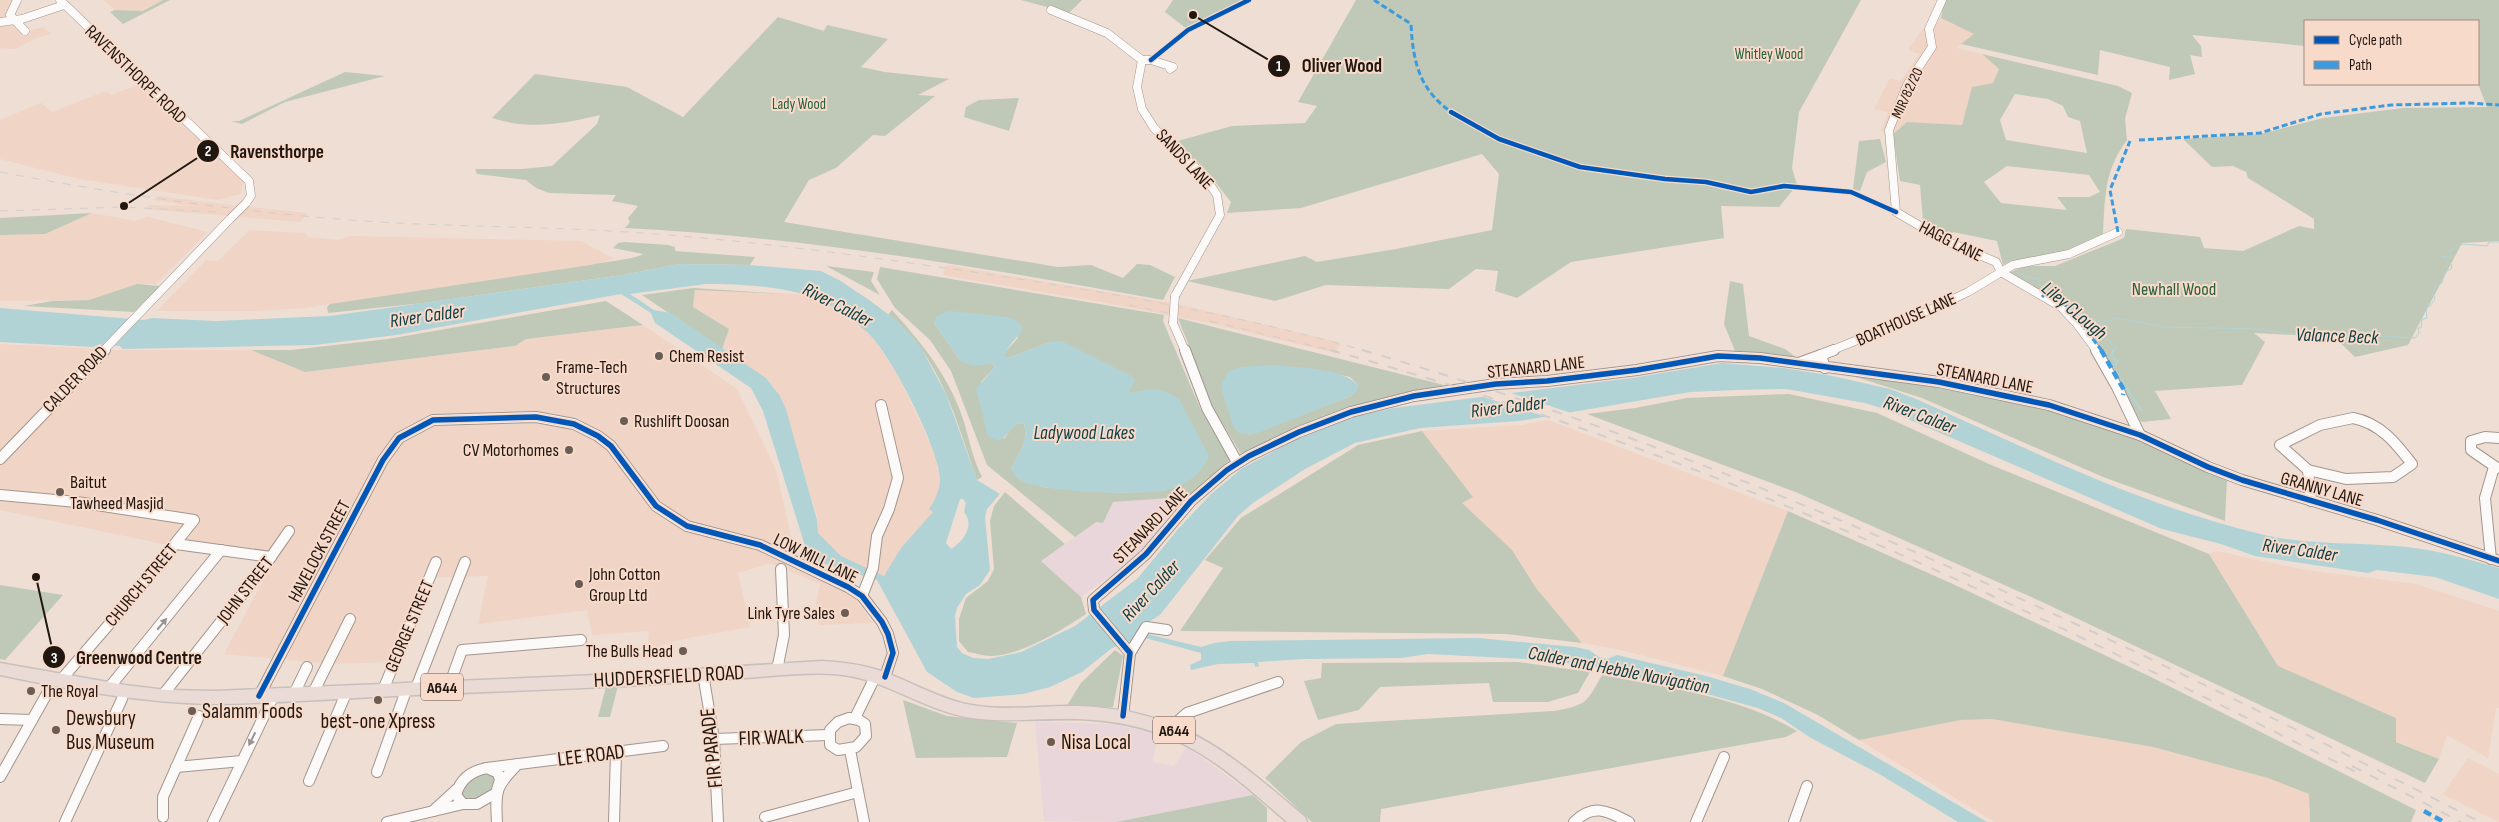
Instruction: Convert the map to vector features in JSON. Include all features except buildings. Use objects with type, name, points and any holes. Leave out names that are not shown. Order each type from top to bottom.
[{"type":"highway","name":"HUDDERSFIELD ROAD","points":[[0,669],[54,685],[162,696],[211,698],[449,686],[599,681],[777,670],[849,669],[881,676],[929,698],[966,710],[1087,712],[1123,716],[1170,728],[1195,740],[1223,759],[1294,821]]},
{"type":"street","points":[[0,22],[10,15],[17,0]]},
{"type":"street","name":"MIR/82/20","points":[[1896,202],[1890,130],[1907,85],[1932,46],[1929,30],[1942,0]]},
{"type":"street","points":[[0,22],[15,20],[62,2]]},
{"type":"street","name":"RAVENSTHORPE ROAD","points":[[62,2],[249,181],[250,196],[246,203],[150,300]]},
{"type":"street","points":[[1051,10],[1107,33],[1142,60],[1151,60],[1173,67],[1170,69]]},
{"type":"street","points":[[10,15],[25,31]]},
{"type":"street","name":"SANDS LANE","points":[[1142,60],[1135,82],[1140,106],[1160,137],[1199,171],[1218,195],[1221,202],[1220,215],[1174,296]]},
{"type":"street","name":"HAGG LANE","points":[[1896,202],[1896,212],[1944,240],[1996,262],[2001,272],[2065,310],[2093,348],[2123,395],[2140,435]]},
{"type":"street","name":"BOATHOUSE LANE","points":[[1796,364],[1917,316],[1968,292],[2014,265],[2070,254],[2118,232]]},
{"type":"street","points":[[1174,296],[1173,323],[1207,408],[1238,462]]},
{"type":"street","name":"CALDER ROAD","points":[[0,458],[150,300]]},
{"type":"street","points":[[1821,354],[1825,368]]},
{"type":"street","name":"STEANARD LANE","points":[[1128,650],[1094,610],[1093,600],[1146,554],[1205,487],[1238,462],[1299,432],[1351,412],[1414,396],[1496,384],[1547,381],[1637,370],[1718,356],[1939,382],[1994,392],[2048,405],[2140,435]]},
{"type":"street","points":[[862,596],[873,568],[877,536],[889,510],[898,478],[881,405]]},
{"type":"street","name":"LOW MILL LANE","points":[[415,429],[433,420],[536,417],[574,424],[598,436],[611,446],[656,506],[687,526],[760,546],[848,587],[862,596],[882,622],[888,634],[893,653],[881,676]]},
{"type":"street","points":[[2308,470],[2346,479],[2393,477],[2412,464],[2393,440],[2365,420],[2336,419],[2307,429],[2280,445],[2308,470],[2311,501]]},
{"type":"street","name":"HAVELOCK STREET","points":[[213,822],[242,761],[266,696],[383,460],[399,438],[415,429]]},
{"type":"street","name":"GRANNY LANE","points":[[2140,435],[2208,467],[2311,501],[2377,520],[2495,560]]},
{"type":"street","points":[[2495,560],[2485,498],[2497,468],[2471,450],[2471,442],[2485,437],[2499,438]]},
{"type":"street","name":"CHURCH STREET","points":[[0,495],[77,502],[194,520],[176,544],[54,685],[0,777]]},
{"type":"street","name":"JOHN STREET","points":[[162,696],[271,557],[289,531]]},
{"type":"street","points":[[176,544],[271,557]]},
{"type":"street","points":[[108,689],[221,550]]},
{"type":"street","name":"GEORGE STREET","points":[[383,690],[436,562]]},
{"type":"street","points":[[377,772],[465,562]]},
{"type":"street","points":[[777,670],[784,635],[781,569]]},
{"type":"street","points":[[313,693],[350,619]]},
{"type":"street","points":[[1123,716],[1128,650],[1137,642],[1143,630],[1149,626],[1167,630]]},
{"type":"street","points":[[449,686],[462,650],[581,640]]},
{"type":"street","points":[[294,694],[307,667]]},
{"type":"street","name":"FIR PARADE","points":[[703,674],[714,739],[718,822]]},
{"type":"street","points":[[854,718],[881,676]]},
{"type":"street","points":[[1170,728],[1187,713],[1278,682]]},
{"type":"street","points":[[308,781],[347,691]]},
{"type":"street","points":[[65,822],[122,699]]},
{"type":"street","points":[[163,817],[164,797],[199,716]]},
{"type":"street","points":[[854,718],[864,723],[867,733],[862,744],[850,750],[834,748],[829,740],[829,735],[838,722],[854,718]]},
{"type":"street","points":[[0,719],[32,720]]},
{"type":"street","name":"FIR WALK","points":[[714,739],[829,735]]},
{"type":"street","name":"LEE ROAD","points":[[433,811],[457,789],[465,777],[479,769],[663,746]]},
{"type":"street","points":[[850,750],[864,822]]},
{"type":"street","points":[[614,822],[616,752]]},
{"type":"street","points":[[1696,822],[1724,757]]},
{"type":"street","points":[[176,767],[242,761]]},
{"type":"street","points":[[497,822],[492,802],[500,782],[518,764]]},
{"type":"street","points":[[487,768],[498,773],[500,782]]},
{"type":"street","points":[[1794,822],[1808,786]]},
{"type":"street","points":[[457,789],[456,796],[463,804]]},
{"type":"street","points":[[765,817],[858,792]]},
{"type":"street","name":"LEE ROAD","points":[[387,822],[463,804],[475,805],[492,802]]},
{"type":"street","points":[[1574,822],[1590,810],[1603,809],[1629,822]]},
{"type":"shaded area","points":[[0,0],[17,0],[10,15],[26,32],[43,27],[51,34],[36,38],[15,49],[0,48]]},
{"type":"shaded area","points":[[104,0],[163,0],[143,11],[115,10]]},
{"type":"shaded area","points":[[1941,18],[1975,34],[1957,48],[1982,54],[1999,69],[1993,83],[1972,87],[1962,125],[1907,122],[1893,134],[1881,131],[1888,112],[1874,109],[1890,78],[1900,81],[1920,54],[1908,50],[1922,30]]},
{"type":"shaded area","points":[[145,82],[245,177],[240,194],[219,200],[79,179],[0,159],[0,120],[41,103],[52,112],[106,91],[111,95]]},
{"type":"shaded area","points":[[158,196],[308,213],[300,222],[146,209],[149,205],[194,206],[153,200]]},
{"type":"shaded area","points":[[92,213],[135,221],[148,217],[208,232],[156,284],[137,284],[89,300],[0,301],[0,235],[45,234]]},
{"type":"shaded area","points":[[250,230],[304,233],[309,237],[338,240],[350,236],[581,241],[614,259],[590,265],[305,308],[256,311],[157,311],[206,260],[218,261]]},
{"type":"shaded area","points":[[946,265],[1177,304],[1341,343],[1335,353],[1214,324],[1107,303],[943,275]]},
{"type":"shaded area","points":[[695,290],[799,294],[819,300],[834,308],[868,332],[884,354],[899,378],[924,430],[937,460],[937,469],[942,476],[933,513],[883,576],[841,556],[818,533],[818,520],[783,401],[770,382],[722,349],[729,329],[693,307]]},
{"type":"shaded area","points":[[643,325],[737,389],[776,470],[792,541],[806,571],[855,597],[873,623],[819,625],[816,603],[820,584],[770,563],[738,573],[750,627],[683,639],[647,650],[649,631],[592,635],[587,610],[478,624],[488,576],[449,577],[423,579],[387,662],[333,664],[224,654],[275,558],[192,550],[0,510],[0,344],[117,350],[252,350],[305,372],[515,346],[526,339]]},
{"type":"shaded area","points":[[1548,420],[1788,511],[1723,676],[1617,649],[1582,643],[1536,588],[1512,550],[1461,503],[1473,497],[1422,431],[1521,425]]},
{"type":"shaded area","points":[[1170,498],[1176,511],[1139,554],[1081,597],[1041,561],[1096,522],[1113,502]]},
{"type":"shaded area","points":[[2216,551],[2305,570],[2416,584],[2499,611],[2499,708],[2496,708],[2488,758],[2447,735],[2439,759],[2396,741],[2396,718],[2278,666],[2209,554]]},
{"type":"shaded area","points":[[1992,719],[2153,747],[2268,778],[2309,794],[2310,822],[1995,822],[1859,740],[1961,720]]},
{"type":"shaded area","points":[[1035,722],[1110,724],[1158,733],[1153,762],[1174,766],[1187,747],[1253,795],[1116,822],[1044,821]]},
{"type":"shaded area","points":[[2468,758],[2499,774],[2499,822],[2443,794]]},
{"type":"green space","points":[[163,0],[170,0],[123,24],[110,12],[115,10],[143,11]]},
{"type":"green space","points":[[1021,0],[1082,0],[1069,13]]},
{"type":"green space","points":[[1173,0],[1252,0],[1187,29],[1165,12]]},
{"type":"green space","name":"Whitley Wood","points":[[1356,0],[1861,0],[1799,112],[1792,168],[1797,185],[1779,207],[1721,206],[1724,238],[1571,262],[1517,298],[1495,291],[1498,271],[1476,269],[1449,289],[1326,285],[1275,301],[1187,281],[1305,256],[1317,262],[1492,230],[1499,174],[1482,154],[1301,208],[1227,213],[1231,202],[1204,168],[1174,142],[1232,126],[1305,123],[1317,106],[1298,102]]},
{"type":"green space","name":"Newhall Wood","points":[[1944,0],[2499,0],[2499,241],[2462,243],[2408,345],[2355,357],[2334,337],[2254,333],[2265,342],[2242,385],[2155,391],[2171,419],[2141,422],[2099,349],[2067,308],[2008,273],[2026,266],[2055,266],[2124,238],[2126,229],[2200,237],[2204,248],[2243,251],[2299,226],[2314,229],[2314,219],[2248,178],[2246,172],[2233,166],[2212,167],[2183,139],[2261,134],[2323,118],[2403,108],[2487,107],[2478,85],[2479,20],[2304,20],[2304,46],[2192,35],[2201,46],[2202,57],[2190,55],[2195,74],[2169,80],[2170,67],[2100,50],[2098,75],[1961,44],[1974,34],[1941,18]]},
{"type":"green space","name":"Lady Wood","points":[[778,17],[824,31],[827,25],[888,39],[861,67],[885,72],[949,79],[918,95],[935,96],[885,136],[873,135],[836,168],[809,180],[784,222],[1058,267],[1091,265],[1123,278],[1137,264],[1150,265],[1175,277],[1163,300],[895,255],[828,246],[693,232],[625,228],[630,222],[628,218],[638,206],[612,201],[616,195],[549,193],[536,188],[526,180],[477,174],[475,169],[522,169],[552,166],[597,124],[600,115],[573,121],[533,125],[506,122],[492,118],[535,74],[627,87],[683,117]]},
{"type":"green space","points":[[1982,54],[2118,86],[2132,93],[2125,119],[2127,140],[2119,151],[2107,185],[2103,234],[2063,253],[2011,261],[2003,265],[1997,241],[1953,232],[1949,239],[1923,221],[1920,185],[1900,181],[1893,134],[1907,122],[1962,125],[1972,87],[1993,83],[1999,69]],"holes":[[[2015,94],[2048,99],[2063,106],[2068,117],[2080,121],[2087,153],[2006,140],[2000,120]],[[2007,166],[2089,175],[2100,192],[2089,197],[2057,197],[2067,210],[2001,203],[1984,182]]]},
{"type":"green space","points":[[345,72],[385,76],[285,102],[242,124],[231,121],[239,121]]},
{"type":"green space","points":[[1019,98],[1009,131],[964,117],[966,107],[979,100]]},
{"type":"green space","points":[[1880,139],[1886,162],[1867,172],[1860,191],[1853,189],[1859,141]]},
{"type":"green space","points":[[92,213],[45,234],[0,235],[0,218]]},
{"type":"green space","points":[[618,243],[668,245],[675,247],[675,251],[755,257],[750,265],[679,264],[623,275],[423,303],[328,313],[327,307],[330,304],[590,265],[643,254],[613,248]]},
{"type":"green space","points":[[826,266],[874,272],[871,281],[880,295]]},
{"type":"green space","points":[[880,267],[1164,315],[1163,321],[1200,408],[1230,460],[1195,490],[1176,511],[1170,498],[1113,502],[1103,523],[1096,522],[1075,537],[987,465],[951,371],[930,340],[895,308],[877,279]],"holes":[[[1007,317],[1018,338],[1005,352],[1005,357],[1008,358],[1050,342],[1127,394],[1167,490],[1120,493],[1042,487],[1011,468],[1022,447],[1025,430],[1024,424],[1020,423],[1013,426],[1004,439],[981,382],[995,367],[992,364],[960,360],[934,323]]]},
{"type":"green space","points":[[1730,281],[1743,284],[1749,336],[1785,349],[1798,359],[1735,351],[1724,324]]},
{"type":"green space","points":[[137,284],[160,286],[134,312],[24,306],[52,301],[89,300]]},
{"type":"green space","points":[[693,288],[787,294],[695,290],[693,307],[729,329],[722,349],[642,295]]},
{"type":"green space","points":[[606,301],[643,325],[526,339],[515,346],[305,372],[251,350],[291,350],[388,339]]},
{"type":"green space","points":[[892,310],[930,356],[953,394],[982,477],[977,480],[954,413],[934,369],[906,331],[888,315]]},
{"type":"green space","points":[[1178,318],[1444,385],[1361,405],[1298,426],[1241,454],[1213,408]],"holes":[[[1318,370],[1350,377],[1358,385],[1351,396],[1248,435]]]},
{"type":"green space","points":[[1856,377],[1909,383],[1989,396],[2068,415],[2129,435],[2227,478],[2225,521],[2103,477],[1922,398]]},
{"type":"green space","points":[[1789,394],[1877,413],[1989,464],[2209,554],[2278,666],[2396,718],[2396,742],[2439,759],[2425,783],[2040,601],[1798,493],[1587,414],[1635,408],[1687,398]]},
{"type":"green space","points":[[1422,431],[1473,497],[1462,503],[1512,550],[1536,588],[1582,643],[1506,634],[1180,631],[1223,568],[1205,560],[1241,518],[1358,445]]},
{"type":"green space","points":[[1005,492],[1065,544],[1041,561],[1081,597],[1086,614],[1027,647],[1002,655],[988,656],[968,652],[959,641],[959,619],[966,598],[988,581],[994,569],[990,521],[994,506]]},
{"type":"green space","points":[[1788,511],[1953,584],[2151,677],[2416,810],[2411,822],[2310,822],[2309,794],[2268,778],[2153,747],[1992,719],[1961,720],[1859,740],[1818,715],[1762,689],[1723,676]]},
{"type":"green space","points":[[0,585],[63,595],[5,660],[0,659]]},
{"type":"green space","points":[[1115,650],[1123,656],[1113,707],[1066,707],[1081,683]]},
{"type":"green space","points":[[1518,662],[1590,672],[1578,693],[1548,702],[1493,702],[1489,683],[1380,687],[1359,710],[1318,720],[1304,681],[1321,678],[1322,663]]},
{"type":"green space","points":[[1602,675],[1677,689],[1727,701],[1775,719],[1797,731],[1786,737],[1381,809],[1380,822],[1312,822],[1265,778],[1301,742],[1336,724],[1554,711],[1573,707],[1584,702]]},
{"type":"green space","points":[[618,686],[610,717],[598,717],[606,687]]},
{"type":"green space","points":[[903,700],[947,716],[1017,723],[1007,757],[916,758]]},
{"type":"green space","points":[[493,769],[498,788],[468,806],[457,789],[460,783]]},
{"type":"green space","points":[[1253,795],[1267,808],[1267,822],[1116,822]]},
{"type":"water","points":[[679,264],[750,265],[821,271],[839,280],[896,320],[920,346],[946,394],[977,480],[1000,494],[987,509],[985,518],[990,570],[980,585],[966,594],[957,608],[955,616],[957,647],[962,653],[973,658],[988,659],[1021,652],[1075,626],[1138,578],[1179,528],[1210,495],[1241,469],[1289,443],[1344,419],[1394,408],[1632,378],[1722,363],[1783,368],[1828,375],[1890,389],[2130,493],[2174,509],[2264,535],[2323,543],[2383,545],[2422,549],[2499,568],[2499,599],[2435,577],[2377,570],[2368,573],[2255,556],[2221,544],[2162,529],[1887,410],[1865,403],[1786,389],[1737,390],[1690,392],[1519,421],[1420,428],[1355,443],[1305,469],[1253,503],[1238,516],[1160,615],[1142,626],[1139,632],[1201,647],[1230,641],[1478,638],[1575,647],[1589,650],[1599,657],[1607,659],[1617,655],[1706,676],[1750,689],[1784,703],[1987,822],[1958,822],[1881,775],[1811,738],[1781,718],[1758,708],[1656,680],[1617,676],[1601,668],[1545,660],[1428,654],[1401,658],[1304,659],[1258,662],[1259,666],[1255,667],[1254,663],[1218,664],[1191,670],[1190,665],[1201,660],[1201,653],[1138,636],[1133,640],[1112,648],[1082,672],[1050,687],[1023,694],[974,698],[957,692],[927,672],[877,580],[812,560],[806,549],[763,411],[751,388],[655,323],[651,313],[621,294],[396,335],[315,345],[123,349],[120,346],[100,344],[93,347],[0,342],[0,308],[144,320],[152,318],[216,321],[330,316],[623,275]],"holes":[[[706,284],[749,285],[778,289],[819,300],[832,306],[867,332],[888,359],[900,379],[931,444],[937,462],[940,485],[929,509],[933,512],[901,548],[884,576],[841,556],[818,533],[817,520],[786,409],[780,396],[766,378],[671,313],[654,310],[630,294]],[[960,499],[963,499],[966,503],[964,512],[967,517],[968,527],[964,537],[951,549],[946,543]]]},
{"type":"water","name":"Ladywood Lakes","points":[[949,311],[1007,317],[1017,321],[1023,328],[1007,350],[1005,357],[1008,358],[1050,342],[1061,341],[1131,376],[1135,380],[1128,393],[1152,389],[1164,391],[1179,399],[1209,456],[1206,462],[1198,473],[1179,486],[1153,492],[1072,491],[1022,481],[1013,473],[1011,468],[1024,441],[1024,424],[1020,423],[998,441],[988,436],[976,389],[995,367],[992,364],[972,366],[960,360],[934,323],[937,316]]},
{"type":"water","points":[[1272,365],[1318,369],[1341,375],[1358,385],[1357,391],[1351,396],[1255,434],[1241,434],[1234,428],[1223,394],[1222,383],[1229,371],[1242,367]]},
{"type":"pier","points":[[1508,392],[1574,414],[1550,418],[1477,395]]},
{"type":"waterway","name":"Valance Beck","points":[[2087,320],[2106,323],[2115,318],[2166,327],[2258,329],[2302,335],[2309,333],[2322,338],[2354,338],[2366,335],[2415,338],[2419,333],[2418,328],[2421,328],[2422,319],[2427,318],[2426,307],[2430,306],[2435,299],[2433,293],[2436,286],[2442,283],[2445,272],[2451,269],[2452,265],[2441,256],[2452,258],[2449,251],[2463,244],[2487,246],[2489,242],[2499,242]]},
{"type":"waterway","name":"Liley CLough","points":[[2014,268],[2026,277],[2039,279],[2038,283],[2042,287],[2076,308],[2087,320]]},
{"type":"waterway","name":"Liley CLough","points":[[2087,320],[2103,337],[2117,347],[2112,351]]},
{"type":"waterway","name":"Liley CLough","points":[[2114,350],[2111,356],[2118,362],[2112,366],[2141,410]]},
{"type":"railway","points":[[0,172],[87,188],[262,212],[420,224],[627,232],[765,244],[993,275],[1134,298],[1274,327],[1366,351]]},
{"type":"railway","points":[[0,211],[123,207],[217,212]]},
{"type":"railway","points":[[1129,305],[1168,313]]},
{"type":"railway","points":[[1210,321],[1331,350]]},
{"type":"railway","points":[[1331,350],[1441,382],[1552,418],[1661,457],[1769,499],[1919,562],[1993,596],[2139,665],[2358,773]]},
{"type":"railway","points":[[1362,350],[1507,395],[1650,446],[1792,500],[1932,559],[2208,687],[2480,822]]},
{"type":"railway","points":[[2352,766],[2461,822]]},
{"type":"marked path","points":[[1374,0],[1411,24],[1413,51],[1425,86],[1442,106],[1454,114]]},
{"type":"marked path","points":[[2139,140],[2260,133],[2321,114],[2391,105],[2470,103],[2499,105]]},
{"type":"marked path","points":[[2118,232],[2110,190],[2130,141]]},
{"type":"marked path","points":[[2042,297],[2046,293],[2068,307],[2102,351],[2124,390],[2123,395]]},
{"type":"marked path","points":[[2424,811],[2444,822]]},
{"type":"cycle path","points":[[1151,60],[1188,30],[1249,0]]},
{"type":"cycle path","points":[[1451,112],[1499,139],[1580,167],[1665,179],[1706,182],[1751,192],[1784,186],[1851,192],[1896,212]]},
{"type":"cycle path","points":[[1123,716],[1130,653],[1094,610],[1093,600],[1146,554],[1191,501],[1227,470],[1249,456],[1299,432],[1351,412],[1414,396],[1496,384],[1547,381],[1637,370],[1718,356],[1760,358],[1939,382],[2049,405],[2140,435],[2208,467],[2242,480],[2377,520],[2499,561]]},
{"type":"cycle path","points":[[259,696],[383,460],[399,438],[433,420],[536,417],[574,424],[598,436],[611,446],[656,506],[687,526],[760,545],[848,587],[862,596],[882,622],[888,634],[893,653],[885,677]]},
{"type":"place","name":"Oliver Wood","points":[[1193,15]]},
{"type":"place","name":"Ravensthorpe","points":[[124,206]]},
{"type":"place","name":"Chem Resist","points":[[659,356]]},
{"type":"place","name":"Frame-Tech Structures","points":[[546,377]]},
{"type":"place","name":"Rushlift Doosan","points":[[624,421]]},
{"type":"place","name":"CV Motorhomes","points":[[569,450]]},
{"type":"place","name":"Baitut Tawheed Masjid","points":[[60,492]]},
{"type":"place","name":"Greenwood Centre","points":[[36,577]]},
{"type":"place","name":"John Cotton Group Ltd","points":[[579,584]]},
{"type":"place","name":"Link Tyre Sales","points":[[845,613]]},
{"type":"place","name":"The Bulls Head","points":[[683,651]]},
{"type":"place","name":"The Royal","points":[[31,691]]},
{"type":"place","name":"best-one Xpress","points":[[378,700]]},
{"type":"place","name":"Salamm Foods","points":[[192,711]]},
{"type":"place","name":"Dewsbury Bus Museum","points":[[56,730]]},
{"type":"place","name":"Nisa Local","points":[[1051,742]]},
{"type":"water label","name":"River Calder","points":[[838,304]]},
{"type":"water label","name":"River Calder","points":[[427,315]]},
{"type":"water label","name":"River Calder","points":[[1508,406]]},
{"type":"water label","name":"River Calder","points":[[1920,414]]},
{"type":"water label","name":"River Calder","points":[[2300,549]]},
{"type":"water label","name":"River Calder","points":[[1150,590]]},
{"type":"water label","name":"Calder and Hebble Navigation","points":[[1619,669]]}]
